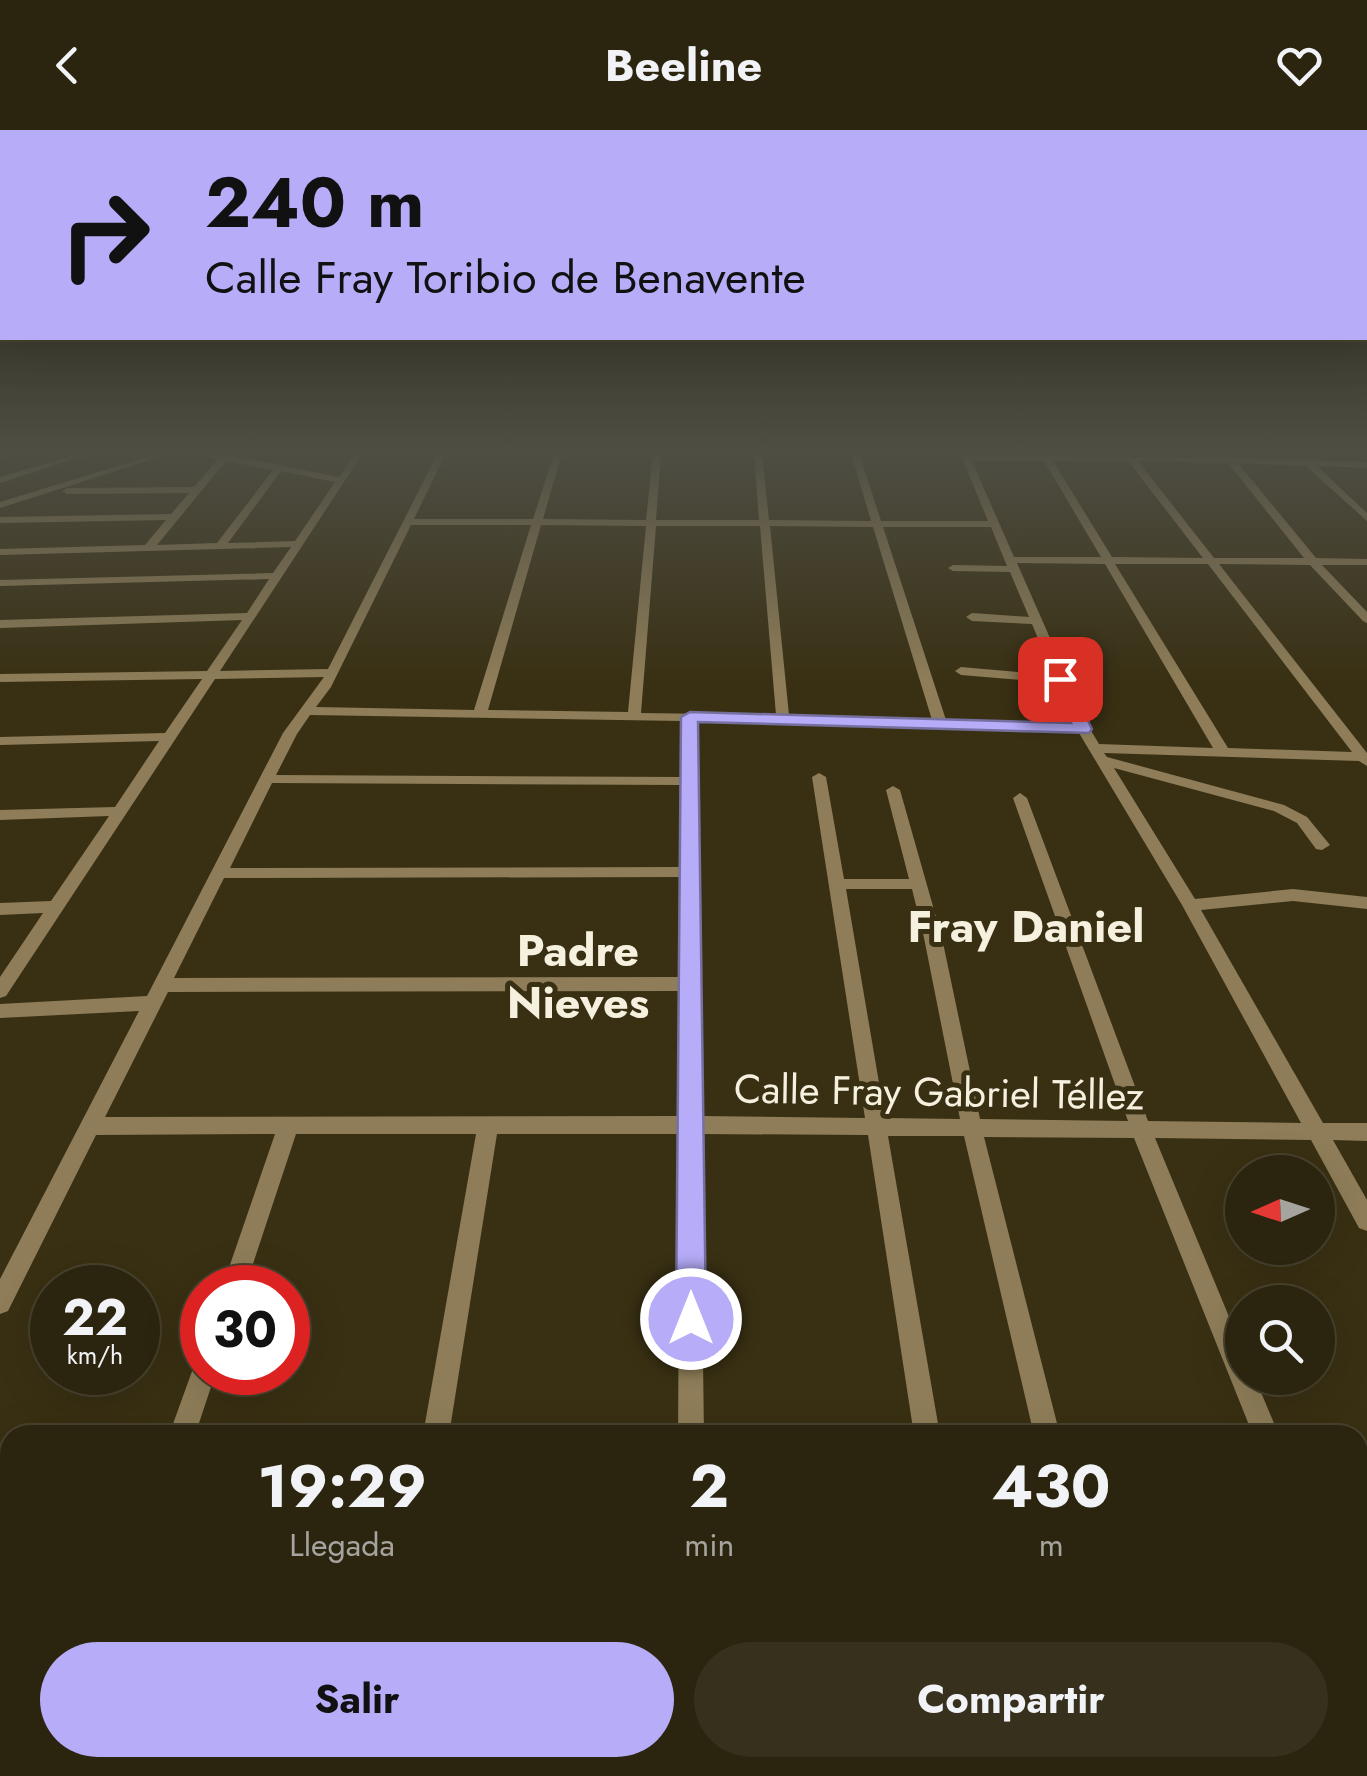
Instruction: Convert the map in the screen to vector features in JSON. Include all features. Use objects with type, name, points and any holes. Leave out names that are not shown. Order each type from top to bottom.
[{"type":"street","points":[[149,547],[163,530]]},
{"type":"street","points":[[220,546],[232,530]]},
{"type":"street","points":[[0,992],[307,530]]},
{"type":"street","points":[[0,1302],[268,779],[304,712],[322,694],[404,530]]},
{"type":"street","points":[[480,713],[538,530]]},
{"type":"street","points":[[634,716],[650,530]]},
{"type":"street","points":[[768,530],[783,719]]},
{"type":"street","points":[[880,530],[940,723]]},
{"type":"street","points":[[996,530],[1083,729],[1190,905],[1367,1221]]},
{"type":"street","points":[[1091,530],[1223,752]]},
{"type":"street","points":[[1187,530],[1365,760]]},
{"type":"street","points":[[1287,530],[1367,619]]},
{"type":"street","points":[[0,552],[297,544]]},
{"type":"street","points":[[953,568],[1110,560],[1367,562]]},
{"type":"street","points":[[0,583],[276,576]]},
{"type":"street","points":[[0,624],[250,616]]},
{"type":"street","points":[[972,617],[1034,621]]},
{"type":"street","points":[[961,671],[1060,679]]},
{"type":"street","points":[[0,678],[332,674]]},
{"type":"street","points":[[304,712],[783,719],[1083,729]]},
{"type":"street","points":[[690,717],[691,1425]]},
{"type":"street","points":[[0,741],[171,737]]},
{"type":"street","points":[[1098,754],[1223,752],[1365,760]]},
{"type":"street","points":[[1098,754],[1279,808],[1302,820],[1322,845]]},
{"type":"street","points":[[819,776],[925,1425]]},
{"type":"street","points":[[268,779],[690,781]]},
{"type":"street","points":[[893,790],[1045,1425]]},
{"type":"street","points":[[1020,798],[1141,1129],[1262,1425]]},
{"type":"street","points":[[0,815],[121,811]]},
{"type":"street","points":[[219,873],[691,872]]},
{"type":"street","points":[[836,884],[918,884]]},
{"type":"street","points":[[1190,905],[1292,896],[1367,903]]},
{"type":"street","points":[[0,909],[56,907]]},
{"type":"street","points":[[0,1011],[156,994],[691,984]]},
{"type":"street","name":"Calle Fray Gabriel Téllez","points":[[91,1126],[691,1125],[1367,1132]]},
{"type":"street","points":[[241,1265],[288,1126]]},
{"type":"street","points":[[438,1425],[488,1126]]},
{"type":"street","points":[[185,1425],[196,1395]]},
{"type":"district","name":"Fray Daniel","points":[[1026,926]]},
{"type":"district","name":"Padre Nieves","points":[[578,976]]},
{"type":"route","points":[[691,1319],[690,717],[1083,729],[1060,679]]}]
